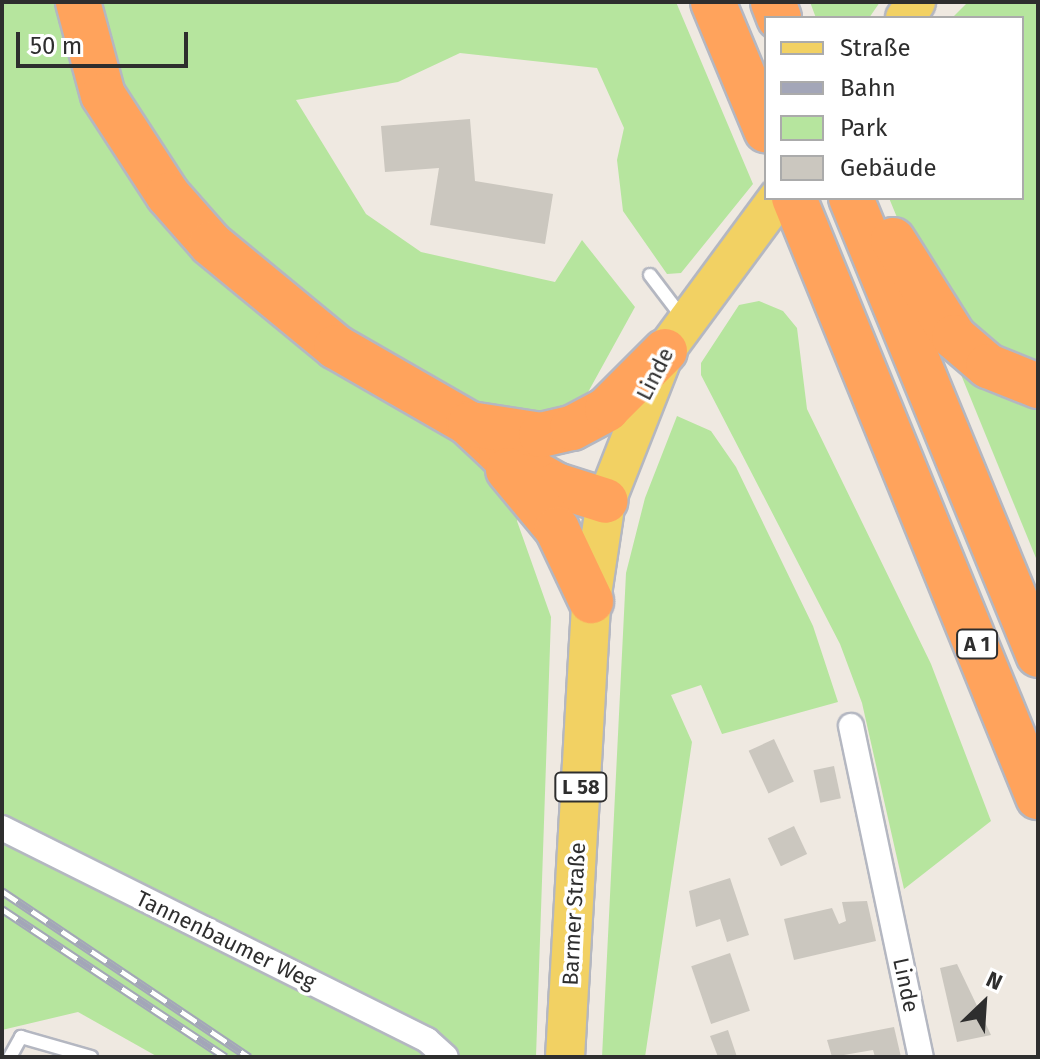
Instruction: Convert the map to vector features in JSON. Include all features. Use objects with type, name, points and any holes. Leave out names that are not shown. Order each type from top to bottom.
[{"type":"highway","points":[[78,2],[103,95],[168,195],[211,244],[336,347],[507,444],[609,490]]},
{"type":"highway","points":[[713,2],[764,125]]},
{"type":"highway","name":"A 1","points":[[795,200],[1038,797]]},
{"type":"highway","name":"A 1","points":[[852,200],[1038,655]]},
{"type":"highway","points":[[861,200],[954,337],[988,366],[1038,386]]},
{"type":"highway","points":[[507,444],[559,432],[591,420],[675,336]]},
{"type":"highway","points":[[507,444],[592,590]]},
{"type":"main road","name":"Linde","points":[[592,590],[609,490],[675,336],[769,211]]},
{"type":"main road","name":"Barmer Straße","points":[[565,1057],[592,590]]},
{"type":"street","name":"Linde","points":[[851,726],[921,1057]]},
{"type":"street","name":"Tannenbaumer Weg","points":[[2,828],[427,1040],[446,1057]]},
{"type":"lane","points":[[650,275],[675,336]]},
{"type":"lane","points":[[10,1057],[21,1037],[91,1057]]},
{"type":"green space","points":[[2,2],[676,2],[753,184],[681,273],[667,274],[623,211],[617,160],[624,128],[597,68],[460,53],[398,82],[296,100],[366,214],[421,252],[555,282],[582,240],[635,307],[517,521],[551,617],[536,1057],[158,1057],[78,1012],[2,1030]]},
{"type":"green space","points":[[810,2],[880,2],[870,16],[815,16]]},
{"type":"green space","points":[[968,2],[1038,2],[1038,375],[1004,363],[917,266],[890,200],[1024,200],[1024,16],[954,16]]},
{"type":"green space","points":[[759,301],[783,311],[797,328],[807,409],[931,664],[991,821],[904,889],[862,703],[840,644],[701,375],[701,363],[739,305]]},
{"type":"green space","points":[[953,355],[1038,402],[1038,563]]},
{"type":"green space","points":[[677,416],[711,431],[736,467],[813,626],[838,702],[722,734],[701,685],[671,695],[692,742],[645,1057],[602,1057],[626,573],[645,498]]},
{"type":"building","points":[[470,119],[475,181],[553,194],[545,244],[430,225],[439,168],[385,172],[381,126]]},
{"type":"building","points":[[774,739],[794,782],[768,793],[749,751]]},
{"type":"building","points":[[834,766],[841,798],[820,803],[813,770]]},
{"type":"building","points":[[794,826],[807,854],[781,866],[768,838]]},
{"type":"building","points":[[730,878],[749,935],[727,942],[720,919],[696,927],[689,891]]},
{"type":"building","points":[[867,901],[876,941],[794,960],[784,919],[832,908],[839,924],[846,921],[842,902]]},
{"type":"building","points":[[730,953],[750,1011],[711,1024],[691,966]]},
{"type":"building","points":[[957,964],[991,1035],[957,1042],[940,968]]},
{"type":"building","points":[[894,1027],[901,1057],[875,1057],[873,1050],[832,1057],[827,1040]]},
{"type":"building","points":[[728,1030],[737,1057],[718,1057],[710,1036]]},
{"type":"railway","points":[[2,891],[249,1057]]},
{"type":"railway","points":[[2,909],[226,1057]]}]
